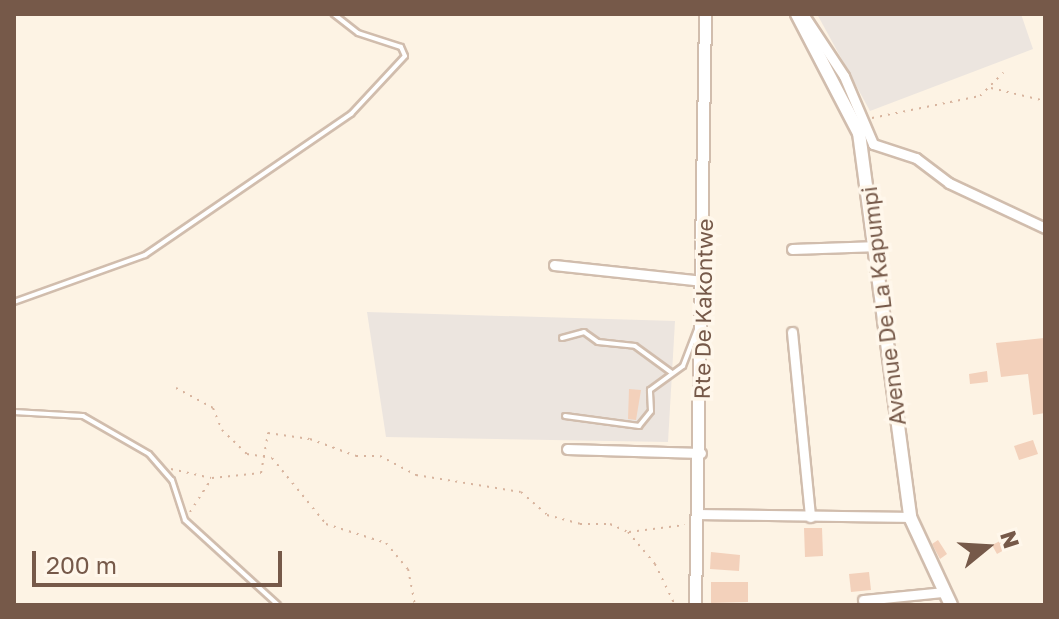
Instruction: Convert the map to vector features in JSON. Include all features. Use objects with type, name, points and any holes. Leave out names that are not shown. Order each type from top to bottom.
[{"type":"main road","name":"Avenue De La Kapumpi","points":[[800,14],[859,133],[879,246],[910,517],[951,605]]},
{"type":"street","name":"Rte De Kakontwe","points":[[695,605],[704,322],[705,14]]},
{"type":"street","points":[[800,14],[828,47],[873,144],[916,158],[949,183],[1045,228]]},
{"type":"street","points":[[792,249],[879,246]]},
{"type":"street","points":[[554,265],[703,281]]},
{"type":"street","points":[[792,332],[810,517]]},
{"type":"street","points":[[567,449],[701,453]]},
{"type":"street","points":[[699,520],[910,517]]},
{"type":"street","points":[[863,600],[943,592]]},
{"type":"lane","points":[[14,302],[145,255],[351,114],[405,56],[392,41],[358,33],[334,14]]},
{"type":"lane","points":[[565,416],[639,426],[651,411],[650,390],[672,373],[704,322]]},
{"type":"lane","points":[[562,338],[584,332],[598,342],[635,346],[672,373]]},
{"type":"lane","points":[[14,412],[83,416],[124,436],[165,469],[185,520],[278,605]]},
{"type":"path","points":[[863,119],[942,108],[990,87],[1003,73]]},
{"type":"path","points":[[990,87],[1045,101]]},
{"type":"path","points":[[176,388],[213,408],[231,442],[266,457],[326,524],[386,543],[408,569],[415,605]]},
{"type":"path","points":[[165,469],[212,478],[261,473],[268,433],[310,439],[356,456],[380,456],[416,475],[521,492],[547,515],[628,532],[699,520]]},
{"type":"path","points":[[185,520],[212,478]]},
{"type":"path","points":[[628,532],[675,605]]},
{"type":"shaded area","points":[[817,14],[1021,14],[1033,49],[870,111]]},
{"type":"shaded area","points":[[367,312],[675,321],[668,442],[386,437]]},
{"type":"building","points":[[1044,338],[1045,413],[1033,415],[1028,374],[1001,377],[996,343]]},
{"type":"building","points":[[987,371],[988,382],[970,384],[969,374]]},
{"type":"building","points":[[629,389],[641,390],[636,420],[628,419]]},
{"type":"building","points":[[1033,440],[1038,454],[1019,460],[1014,446]]},
{"type":"building","points":[[804,528],[822,528],[823,556],[805,557]]},
{"type":"building","points":[[1008,537],[1013,545],[997,554],[992,545]]},
{"type":"building","points":[[938,540],[947,554],[940,559],[932,544]]},
{"type":"building","points":[[711,552],[740,555],[739,571],[710,569]]},
{"type":"building","points":[[869,572],[871,590],[851,592],[849,574]]},
{"type":"building","points":[[711,582],[748,582],[748,602],[711,603]]}]
